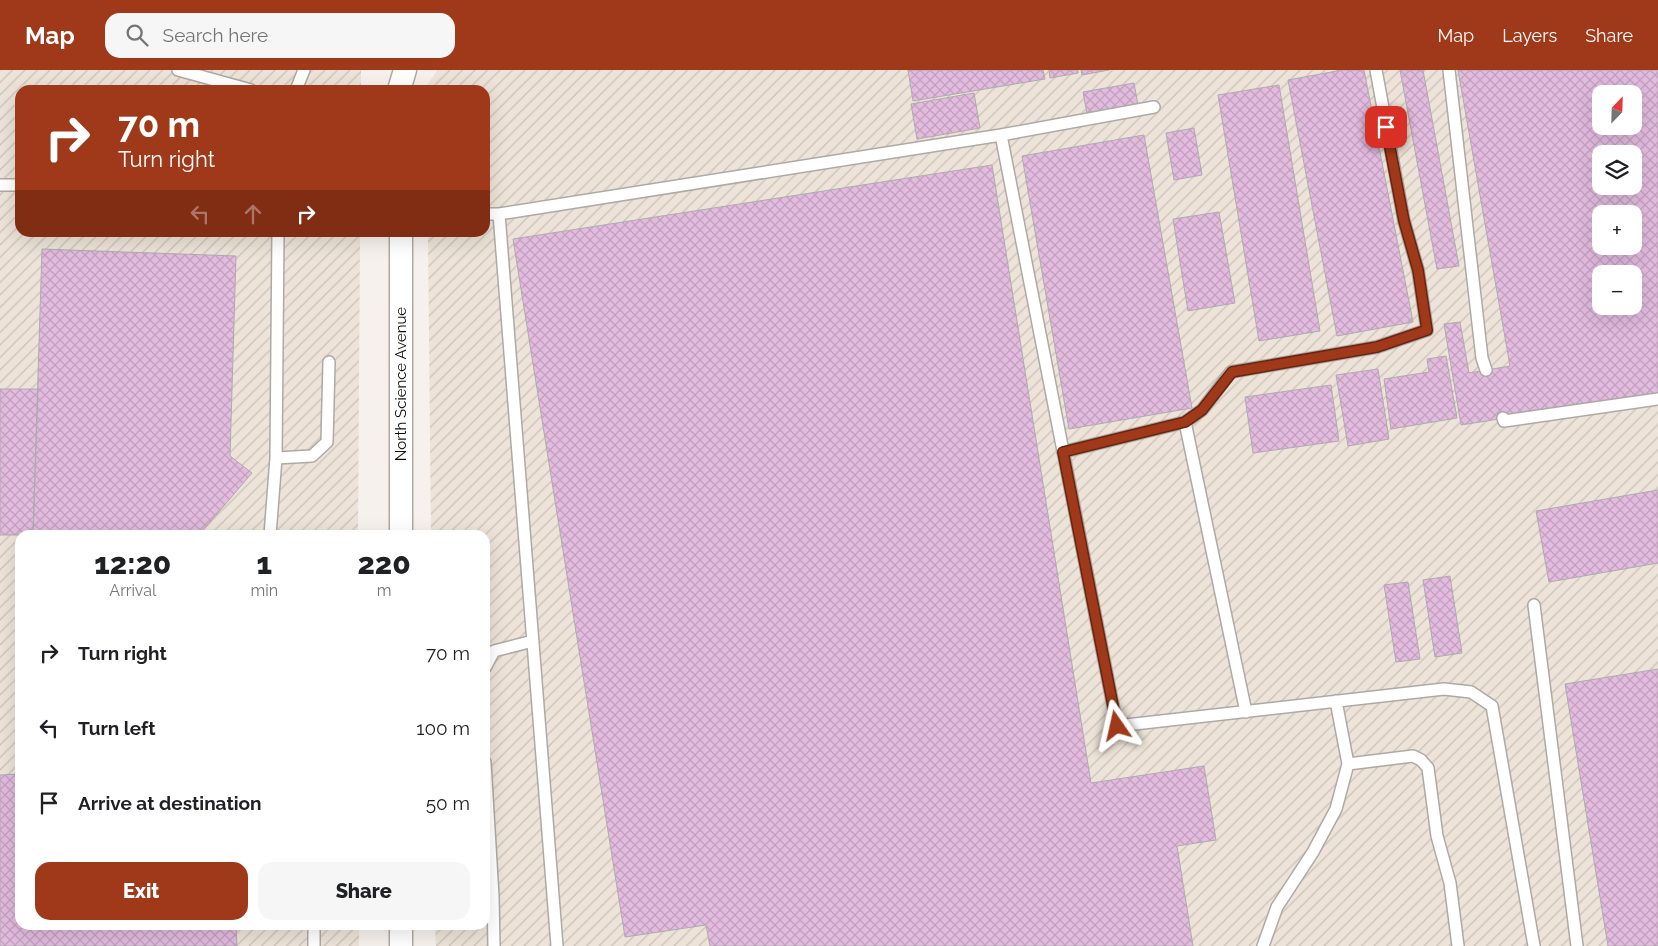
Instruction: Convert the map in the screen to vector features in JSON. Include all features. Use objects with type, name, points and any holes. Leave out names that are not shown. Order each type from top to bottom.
[{"type":"street","points":[[400,85],[405,70]]},
{"type":"street","name":"North Science Avenue","points":[[401,237],[401,530]]},
{"type":"street","points":[[401,930],[401,946]]},
{"type":"lane","points":[[178,70],[233,85]]},
{"type":"lane","points":[[298,85],[304,70]]},
{"type":"lane","points":[[1063,452],[1185,422],[1202,410],[1232,372],[1377,347],[1427,330],[1418,270],[1404,221],[1376,70]]},
{"type":"lane","points":[[1449,70],[1482,358],[1486,370]]},
{"type":"lane","points":[[490,214],[1001,135],[1154,107]]},
{"type":"lane","points":[[1001,135],[1117,726],[1444,689],[1471,692],[1492,706],[1534,946]]},
{"type":"lane","points":[[0,184],[15,185]]},
{"type":"lane","points":[[499,214],[557,946]]},
{"type":"lane","points":[[270,530],[276,458],[278,237]]},
{"type":"lane","points":[[276,458],[312,456],[327,442],[329,362]]},
{"type":"lane","points":[[1503,418],[1504,422],[1658,399]]},
{"type":"lane","points":[[1185,422],[1246,712]]},
{"type":"lane","points":[[1534,605],[1578,946]]},
{"type":"lane","points":[[490,658],[494,650],[533,641]]},
{"type":"lane","points":[[1263,946],[1277,907],[1313,852],[1336,809],[1348,764],[1336,701]]},
{"type":"lane","points":[[1348,764],[1413,756],[1421,760],[1428,768],[1437,836],[1450,883],[1458,946]]},
{"type":"lane","points":[[490,864],[494,946]]},
{"type":"lane","points":[[314,930],[314,946]]},
{"type":"shaded area","points":[[0,70],[361,70],[361,85],[15,85],[15,237],[360,237],[358,530],[15,530],[15,930],[359,930],[359,946],[0,946]]},
{"type":"shaded area","points":[[438,70],[1658,70],[1658,946],[436,946],[435,930],[490,930],[490,530],[431,530],[428,237],[490,237],[490,85],[427,85]]},
{"type":"building","points":[[908,70],[1043,70],[1045,79],[913,101]]},
{"type":"building","points":[[1049,70],[1078,70],[1078,73],[1050,78]]},
{"type":"building","points":[[1081,70],[1109,70],[1082,75]]},
{"type":"building","points":[[1342,70],[1364,70],[1413,322],[1337,336],[1288,80]]},
{"type":"building","points":[[1400,70],[1423,70],[1459,266],[1437,269]]},
{"type":"building","points":[[1458,70],[1658,70],[1658,394],[1461,425],[1444,324],[1460,322],[1469,373],[1510,366]]},
{"type":"building","points":[[1134,83],[1138,105],[1087,114],[1083,92]]},
{"type":"building","points":[[1279,85],[1320,331],[1259,341],[1218,95]]},
{"type":"building","points":[[974,93],[980,128],[917,139],[911,104]]},
{"type":"building","points":[[1194,128],[1202,175],[1174,180],[1166,133]]},
{"type":"building","points":[[1144,135],[1192,408],[1069,429],[1022,156]]},
{"type":"building","points":[[992,165],[1091,783],[1204,766],[1216,840],[1177,846],[1193,946],[710,946],[706,925],[625,937],[513,239]]},
{"type":"building","points":[[1219,212],[1235,303],[1188,311],[1173,219]]},
{"type":"building","points":[[42,249],[236,256],[230,456],[252,473],[203,530],[33,530]]},
{"type":"building","points":[[1446,356],[1457,418],[1391,429],[1384,379],[1429,372],[1427,359]]},
{"type":"building","points":[[1378,369],[1389,439],[1348,446],[1336,375]]},
{"type":"building","points":[[1331,385],[1339,441],[1253,453],[1245,397]]},
{"type":"building","points":[[0,389],[38,389],[33,530],[15,530],[15,535],[0,535]]},
{"type":"building","points":[[1658,490],[1658,563],[1549,582],[1536,511]]},
{"type":"building","points":[[1450,576],[1462,653],[1435,657],[1423,580]]},
{"type":"building","points":[[1408,582],[1420,659],[1396,662],[1384,585]]},
{"type":"building","points":[[1658,669],[1658,946],[1608,946],[1565,684]]},
{"type":"building","points":[[15,774],[15,930],[236,930],[237,946],[0,946],[0,775]]},
{"type":"route","points":[[1117,726],[1063,452],[1185,422],[1202,410],[1232,372],[1377,347],[1427,330],[1418,270],[1404,221],[1386,127]]}]
